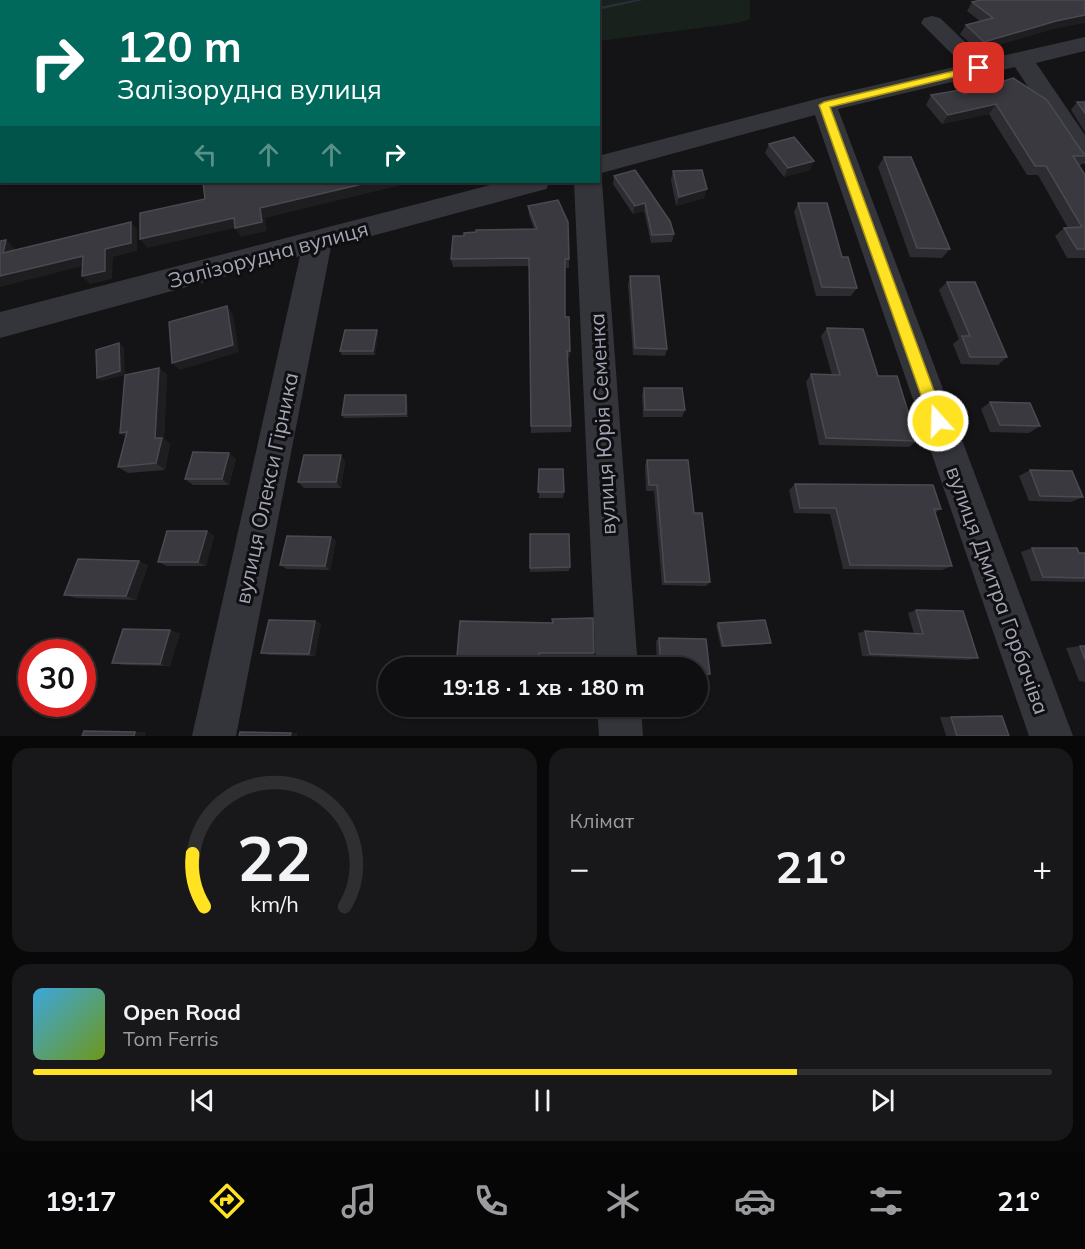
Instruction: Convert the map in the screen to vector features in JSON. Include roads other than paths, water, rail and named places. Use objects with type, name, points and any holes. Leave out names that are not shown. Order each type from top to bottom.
[{"type":"street","points":[[932,23],[979,68]]},
{"type":"street","points":[[600,164],[824,105],[1085,44]]},
{"type":"street","points":[[1021,58],[1085,155]]},
{"type":"street","name":"вулиця Дмитра Горбачіва","points":[[824,105],[1051,736]]},
{"type":"street","name":"Залізорудна вулиця","points":[[0,325],[532,183]]},
{"type":"street","name":"вулиця Юрія Семенка","points":[[588,183],[616,657]]},
{"type":"street","name":"вулиця Олекси Гірника","points":[[214,736],[318,241]]},
{"type":"street","points":[[620,717],[621,736]]},
{"type":"waterway","points":[[600,9],[641,0]]}]
